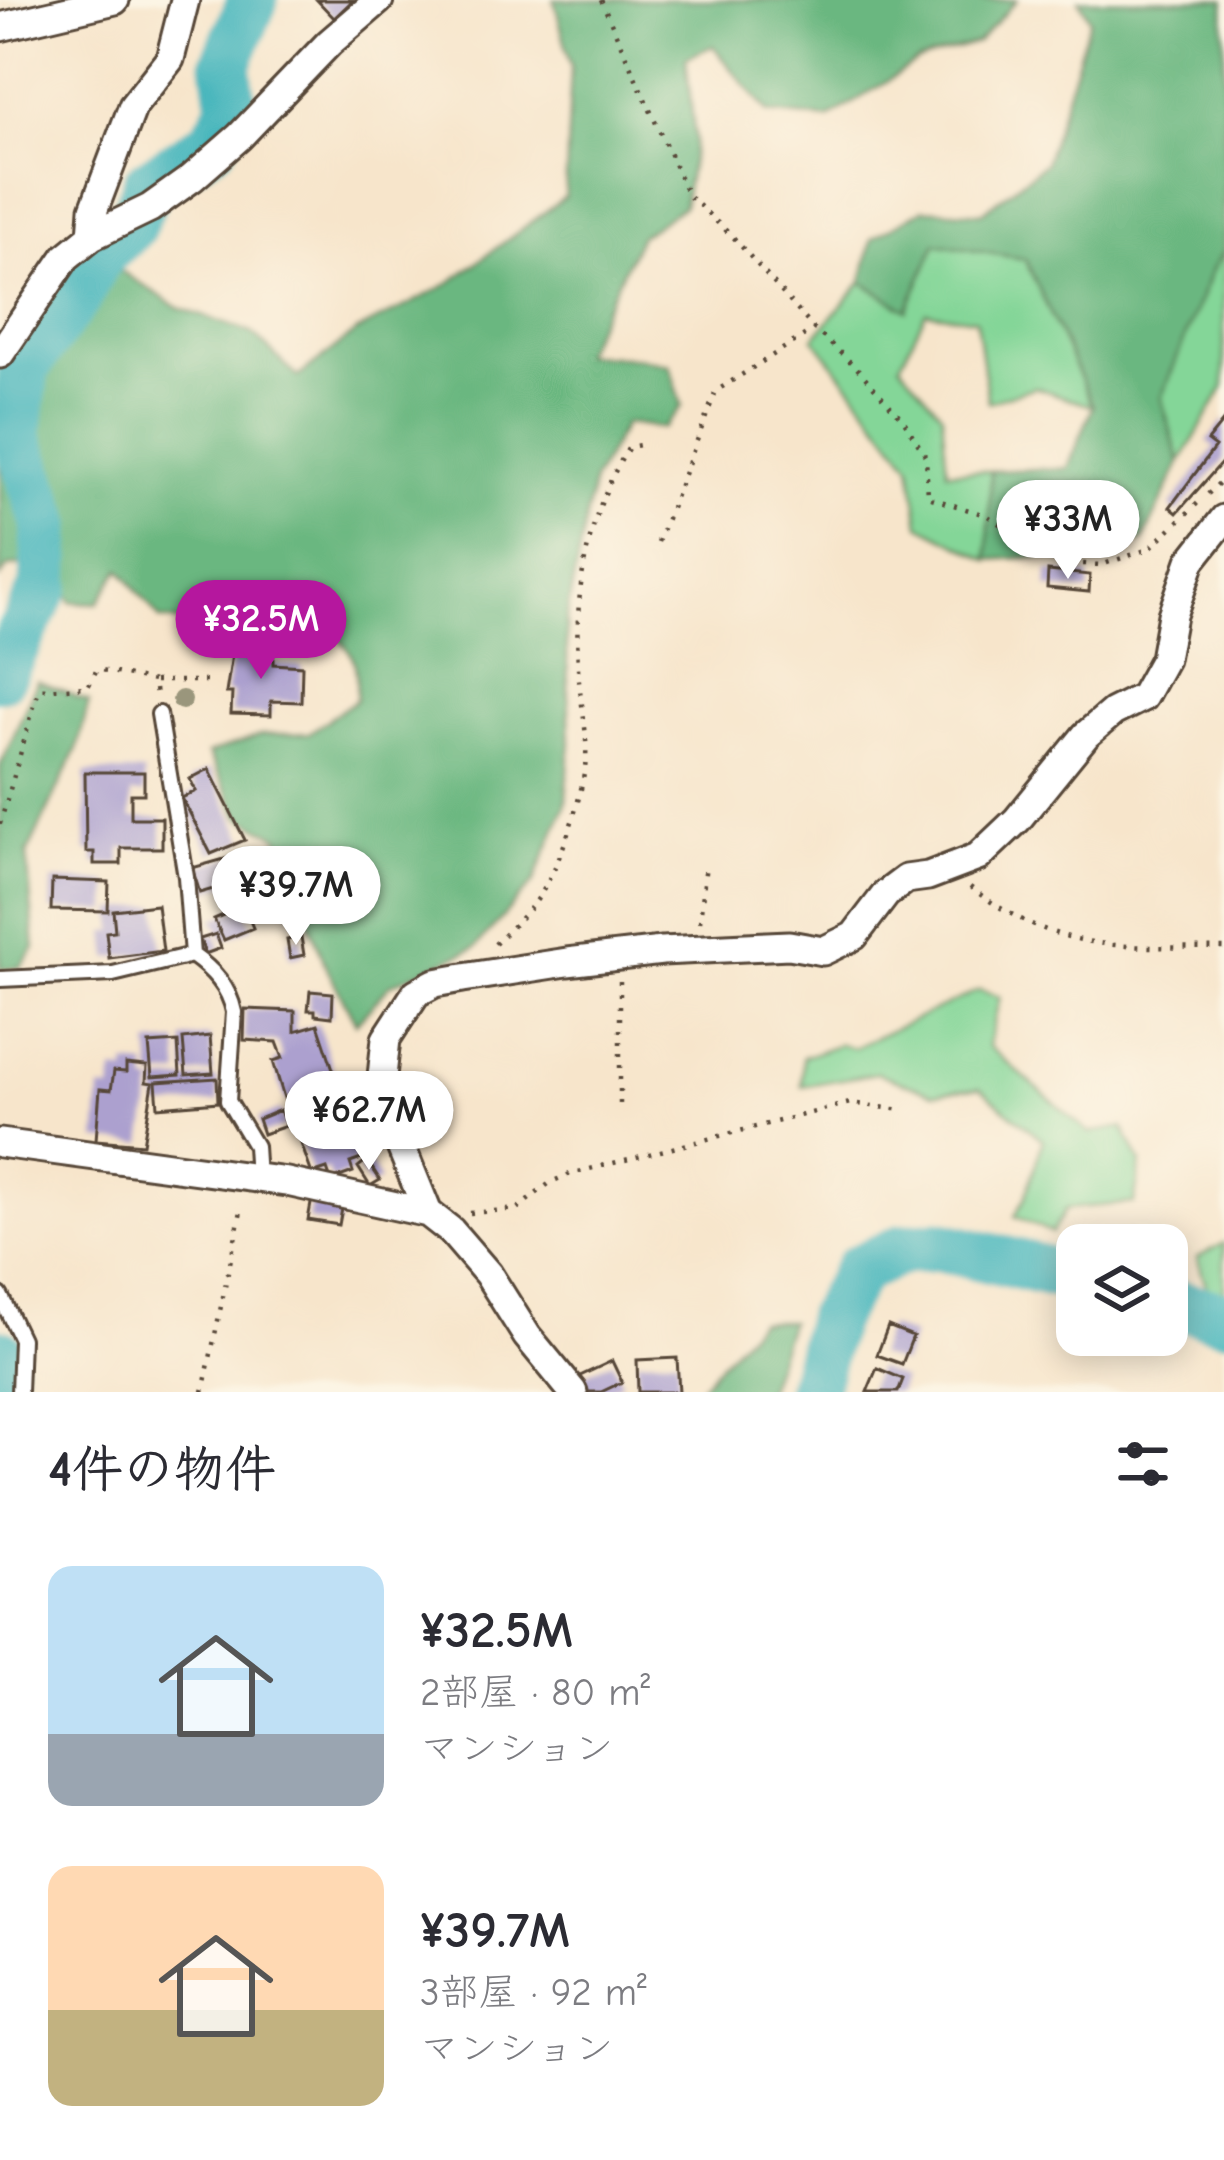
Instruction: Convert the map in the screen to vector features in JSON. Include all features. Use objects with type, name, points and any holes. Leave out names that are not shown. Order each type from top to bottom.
[{"type":"street","points":[[0,27],[116,0]]},
{"type":"street","points":[[102,230],[94,209],[133,106],[170,58],[184,0]]},
{"type":"street","points":[[0,354],[66,257],[102,230],[150,208],[239,137],[329,43],[380,0]]},
{"type":"street","points":[[428,1214],[380,1094],[386,1040],[416,993],[435,983],[478,975],[620,957],[789,945],[823,951],[854,936],[886,894],[906,879],[978,856],[1017,820],[1086,735],[1113,712],[1143,697],[1164,659],[1172,615],[1191,561],[1224,519]]},
{"type":"street","points":[[0,1143],[253,1178],[428,1214],[451,1231],[488,1274],[527,1336],[573,1392]]},
{"type":"lane","points":[[159,714],[185,877],[192,956]]},
{"type":"lane","points":[[0,979],[113,974],[192,956],[212,969],[231,998],[234,1012],[228,1101],[255,1146],[253,1178]]},
{"type":"lane","points":[[0,1295],[20,1339],[19,1392]]},
{"type":"path","points":[[601,0],[688,195],[904,421],[926,457],[928,497],[988,515],[1027,543],[1067,562],[1102,565],[1149,549],[1224,478]]},
{"type":"path","points":[[658,542],[716,391],[814,329]]},
{"type":"path","points":[[478,975],[492,947],[538,899],[557,863],[586,759],[578,664],[592,521],[629,447],[646,444]]},
{"type":"path","points":[[0,824],[39,689],[88,687],[98,669],[154,681],[209,681]]},
{"type":"path","points":[[154,681],[159,714]]},
{"type":"path","points":[[697,952],[706,863]]},
{"type":"path","points":[[946,869],[1026,923],[1068,938],[1112,948],[1224,948]]},
{"type":"path","points":[[620,957],[620,1105]]},
{"type":"path","points":[[428,1214],[517,1209],[551,1182],[570,1174],[850,1103],[902,1110]]},
{"type":"path","points":[[203,1392],[253,1178]]},
{"type":"green space","points":[[554,0],[1017,0],[977,43],[918,61],[828,119],[768,113],[713,46],[686,58],[695,140],[683,206],[640,236],[582,354],[670,365],[682,406],[664,428],[625,423],[593,481],[566,620],[570,744],[566,804],[534,882],[475,948],[391,984],[356,1023],[326,967],[278,837],[240,817],[208,754],[260,735],[309,733],[356,700],[352,655],[317,625],[239,630],[160,619],[120,569],[98,603],[71,602],[52,559],[8,567],[0,578],[0,377],[72,272],[121,271],[179,308],[252,333],[298,377],[356,332],[448,284],[565,197],[571,66]]},
{"type":"green space","points":[[1079,0],[1224,0],[1224,250],[1161,398],[1180,463],[1143,541],[1099,553],[988,560],[991,471],[1068,468],[1093,406],[1025,259],[936,244],[907,310],[862,282],[872,239],[923,209],[982,213],[1045,163],[1090,19]]},
{"type":"green space","points":[[936,244],[1026,259],[1093,407],[1035,387],[988,402],[976,319],[926,312],[900,364],[942,414],[947,471],[991,471],[988,560],[920,525],[911,465],[814,338],[862,282],[907,309]]},
{"type":"green space","points":[[1224,250],[1224,387],[1180,463],[1161,398]]},
{"type":"green space","points":[[37,681],[89,702],[77,749],[27,854],[35,948],[21,967],[0,969],[0,767]]},
{"type":"green space","points":[[979,990],[1000,997],[988,1046],[1089,1133],[1123,1127],[1141,1163],[1134,1203],[1066,1209],[1052,1233],[1015,1216],[1043,1140],[980,1088],[933,1093],[877,1073],[802,1086],[803,1057],[840,1044],[853,1048]]},
{"type":"green space","points":[[1224,1243],[1224,1342],[1197,1258]]},
{"type":"green space","points":[[758,1321],[790,1321],[766,1392],[702,1392],[702,1384]]},
{"type":"building","points":[[317,0],[353,0],[334,18]]},
{"type":"building","points":[[1224,420],[1224,460],[1177,513],[1170,507],[1215,447],[1207,441]]},
{"type":"building","points":[[1048,571],[1090,575],[1089,592],[1047,588]]},
{"type":"building","points":[[233,648],[273,650],[273,664],[302,666],[301,702],[271,701],[271,715],[231,714],[232,693],[226,693]]},
{"type":"building","points":[[209,769],[245,840],[211,854],[182,798],[196,791],[190,779]]},
{"type":"building","points":[[85,772],[144,772],[144,794],[131,794],[131,818],[162,818],[162,848],[121,848],[121,864],[94,864],[94,852],[86,852]]},
{"type":"building","points":[[242,854],[247,871],[235,875],[237,882],[200,893],[192,868]]},
{"type":"building","points":[[52,880],[109,882],[108,911],[51,910]]},
{"type":"building","points":[[157,905],[163,951],[109,958],[106,932],[115,931],[113,910]]},
{"type":"building","points":[[244,906],[253,928],[224,940],[214,919]]},
{"type":"building","points":[[216,934],[221,948],[205,954],[200,939]]},
{"type":"building","points":[[301,937],[304,955],[290,958],[287,940]]},
{"type":"building","points":[[310,991],[333,993],[332,1017],[308,1010]]},
{"type":"building","points":[[245,1009],[295,1011],[295,1031],[318,1024],[338,1084],[285,1101],[273,1061],[283,1058],[277,1042],[244,1040]]},
{"type":"building","points":[[210,1036],[213,1073],[186,1075],[183,1039]]},
{"type":"building","points":[[178,1042],[180,1075],[152,1077],[149,1044]]},
{"type":"building","points":[[126,1064],[147,1066],[146,1082],[153,1083],[143,1144],[96,1140],[100,1089],[111,1090],[114,1071],[126,1072]]},
{"type":"building","points":[[217,1078],[218,1102],[158,1107],[156,1082]]},
{"type":"building","points":[[340,1092],[364,1158],[350,1163],[353,1172],[331,1180],[327,1169],[312,1174],[294,1124],[303,1121],[298,1107]]},
{"type":"building","points":[[280,1110],[286,1126],[263,1134],[258,1119]]},
{"type":"building","points":[[367,1160],[380,1180],[370,1186],[358,1167]]},
{"type":"building","points":[[312,1198],[343,1203],[339,1225],[308,1220]]},
{"type":"building","points":[[888,1326],[913,1336],[902,1364],[877,1355]]},
{"type":"building","points":[[677,1358],[679,1392],[638,1392],[637,1360]]},
{"type":"building","points":[[612,1361],[622,1382],[601,1392],[583,1392],[576,1378]]},
{"type":"building","points":[[877,1368],[903,1379],[898,1392],[867,1392]]},
{"type":"waterway","points":[[0,676],[45,586],[47,523],[16,435],[24,367],[77,296],[94,261],[131,226],[148,184],[213,142],[232,109],[226,64],[253,0]]},
{"type":"waterway","points":[[811,1392],[830,1319],[859,1269],[903,1249],[939,1246],[1056,1273]]},
{"type":"waterway","points":[[1188,1308],[1224,1317]]},
{"type":"waterway","points":[[0,1354],[0,1374]]}]
